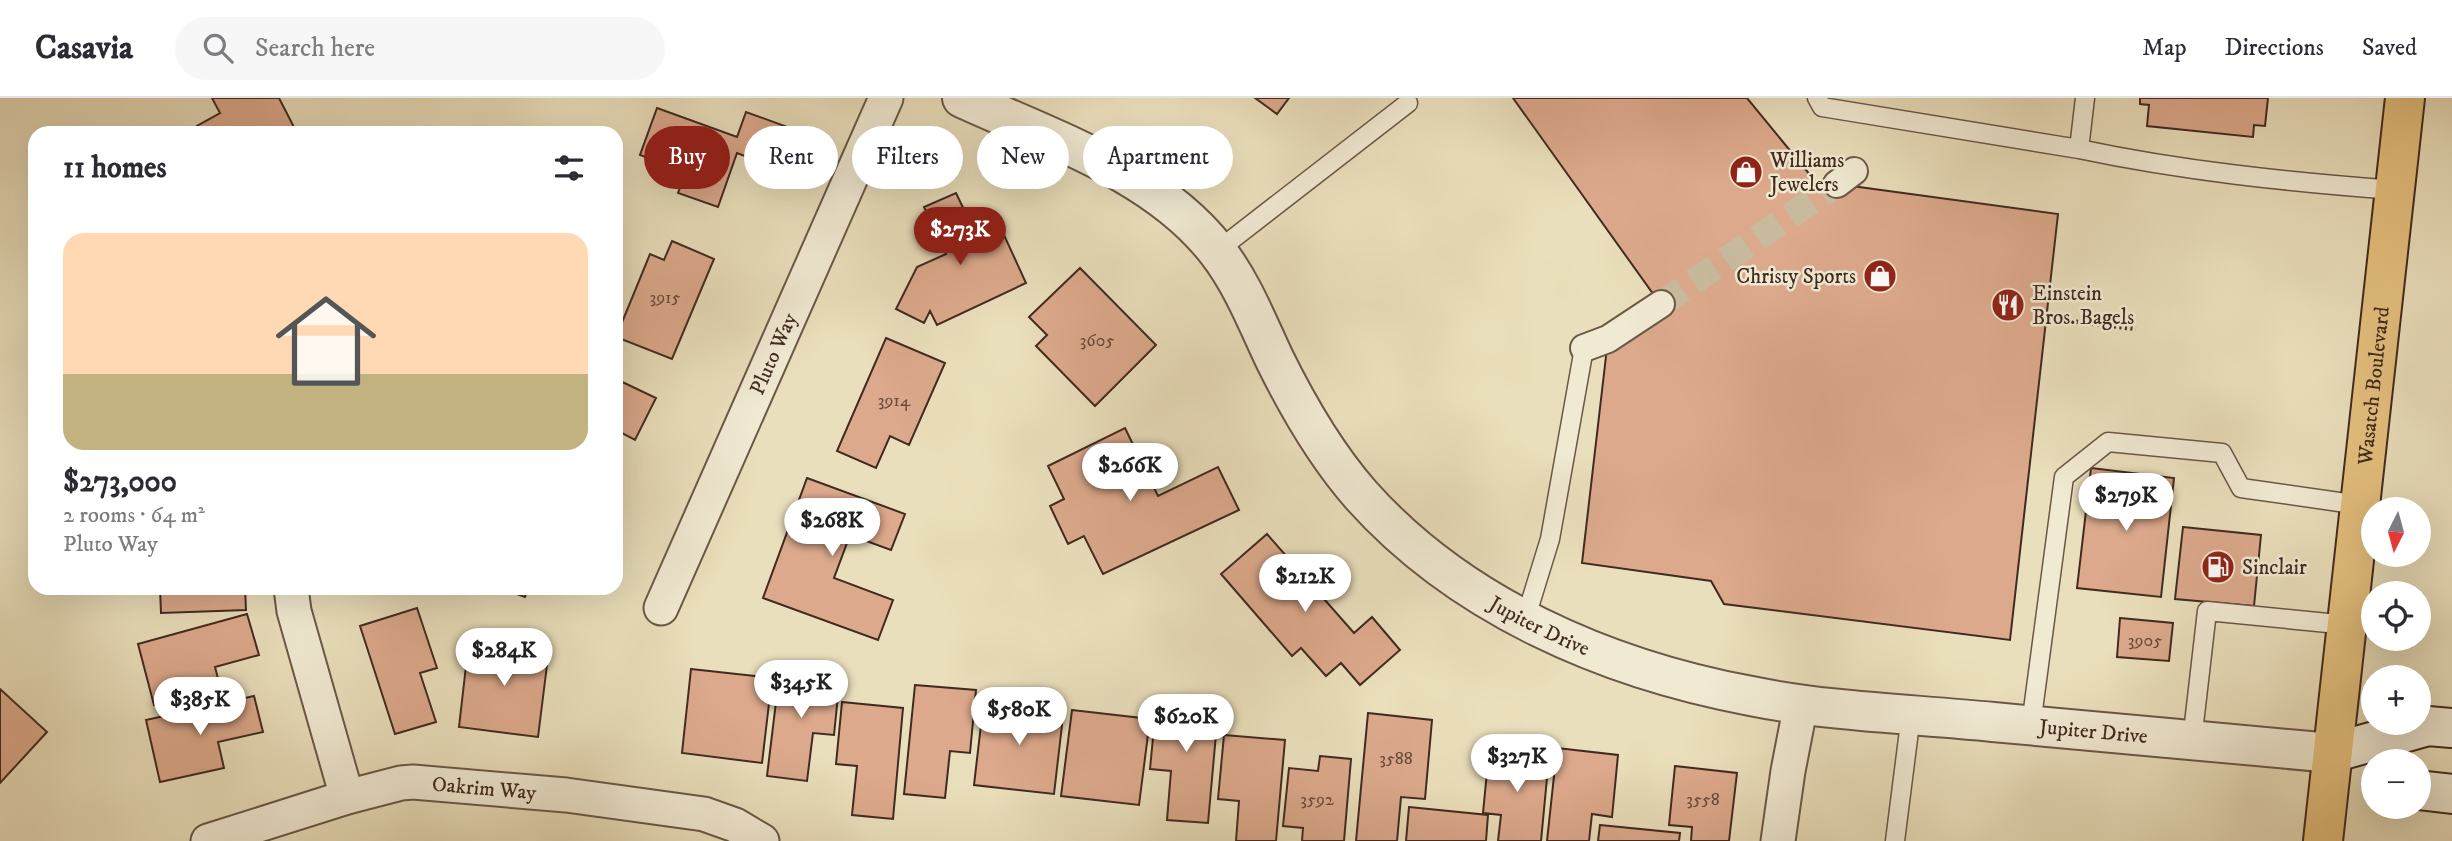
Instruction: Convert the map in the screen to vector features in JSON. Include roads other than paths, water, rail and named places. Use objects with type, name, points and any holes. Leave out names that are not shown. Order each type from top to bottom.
[{"type":"main road","name":"Wasatch Boulevard","points":[[2323,841],[2405,98]]},
{"type":"street","name":"Pluto Way","points":[[661,608],[886,98]]},
{"type":"street","name":"Jupiter Drive","points":[[962,98],[1112,167],[1150,189],[1180,211],[1217,251],[1242,290],[1300,409],[1324,448],[1361,495],[1413,546],[1471,590],[1525,620],[1573,642],[1666,675],[1751,697],[1911,715],[2332,753]]},
{"type":"street","points":[[1584,348],[1608,339],[1661,304]]},
{"type":"street","points":[[293,595],[294,611],[347,797]]},
{"type":"street","points":[[1778,841],[1801,704]]},
{"type":"street","points":[[2332,753],[2428,726],[2452,728]]},
{"type":"street","points":[[2332,753],[2361,766]]},
{"type":"street","name":"Oakrim Way","points":[[208,841],[347,797],[414,782],[566,795],[704,814],[736,825],[762,841]]},
{"type":"street","points":[[2431,792],[2452,794]]},
{"type":"lane","points":[[1817,98],[1822,107],[2079,149],[2151,164],[2318,184],[2395,190]]},
{"type":"lane","points":[[2079,149],[2085,98]]},
{"type":"lane","points":[[1217,251],[1408,103]]},
{"type":"lane","points":[[1525,620],[1550,539],[1584,348]]},
{"type":"lane","points":[[2031,726],[2064,477],[2108,442],[2222,453],[2241,488],[2360,505]]},
{"type":"lane","points":[[2192,741],[2207,611],[2348,625]]},
{"type":"lane","points":[[1895,841],[1911,715]]},
{"type":"tunnel","points":[[1661,304],[1837,184]]},
{"type":"place","name":"Williams Jewelers","points":[[1746,172]]},
{"type":"place","name":"Christy Sports","points":[[1880,276]]},
{"type":"place","name":"Einstein Bros. Bagels","points":[[2008,305]]},
{"type":"place","name":"Sinclair","points":[[2218,567]]}]
